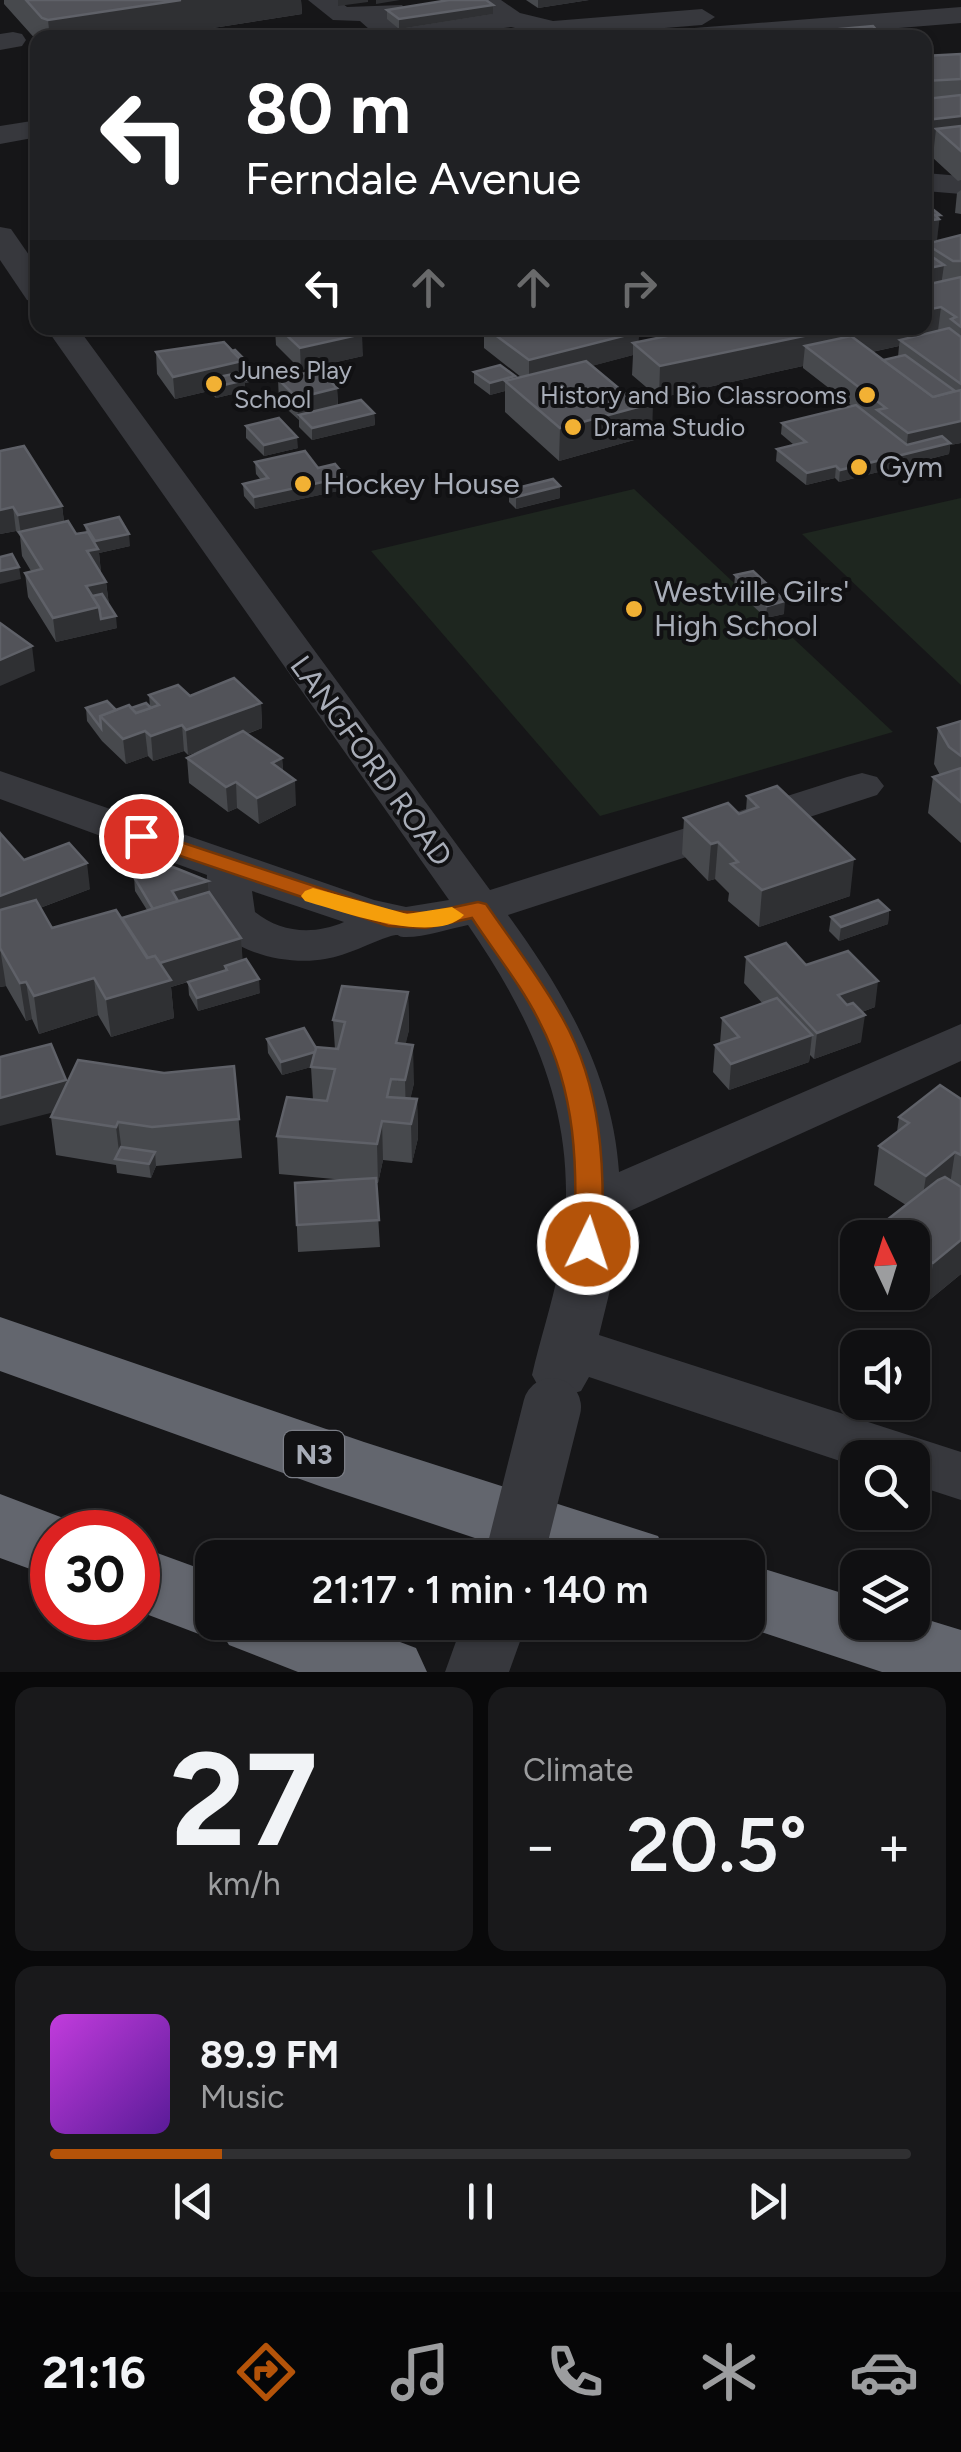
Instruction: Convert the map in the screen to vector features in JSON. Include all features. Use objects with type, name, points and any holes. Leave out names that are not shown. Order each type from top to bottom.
[{"type":"highway","name":"N3","points":[[0,1343],[333,1461],[576,1540]]},
{"type":"highway","points":[[0,1525],[30,1537]]},
{"type":"highway","points":[[160,1586],[195,1600]]},
{"type":"highway","points":[[765,1601],[961,1664]]},
{"type":"highway","points":[[304,1640],[388,1672]]},
{"type":"street","points":[[300,0],[328,30]]},
{"type":"street","points":[[321,0],[337,14],[366,14],[460,0]]},
{"type":"street","points":[[485,0],[534,20]]},
{"type":"street","points":[[705,30],[785,12],[842,10],[896,0]]},
{"type":"street","points":[[464,30],[534,20],[741,12],[733,5]]},
{"type":"street","points":[[785,12],[820,30]]},
{"type":"street","points":[[366,14],[387,30]]},
{"type":"street","points":[[840,30],[961,15]]},
{"type":"street","points":[[889,30],[961,28]]},
{"type":"street","points":[[0,135],[30,129]]},
{"type":"street","points":[[932,183],[961,186]]},
{"type":"street","points":[[3,245],[30,283]]},
{"type":"street","name":"LANGFORD ROAD","points":[[67,335],[478,909],[553,1022],[572,1070],[581,1096],[592,1206],[579,1312],[519,1540]]},
{"type":"street","points":[[0,784],[230,868],[230,911],[238,922],[280,943],[322,948],[354,938],[388,918],[426,921],[478,909],[862,786]]},
{"type":"street","points":[[592,1206],[961,1041]]},
{"type":"street","points":[[567,1347],[849,1440]]},
{"type":"street","points":[[930,1466],[961,1476]]},
{"type":"street","points":[[477,1672],[489,1640]]},
{"type":"shaded area","points":[[634,489],[893,732],[600,816],[371,551]]},
{"type":"shaded area","points":[[961,498],[961,685],[802,534]]},
{"type":"building","points":[[26,0],[181,0],[48,20]]},
{"type":"building","points":[[449,0],[486,0],[493,5],[399,19],[387,10]]},
{"type":"building","points":[[873,26],[876,30],[828,30]]},
{"type":"building","points":[[961,54],[961,79],[932,81],[932,56]]},
{"type":"building","points":[[961,95],[961,116],[932,119],[932,98]]},
{"type":"building","points":[[961,126],[961,151],[936,129]]},
{"type":"building","points":[[961,235],[961,261],[953,261],[932,248],[932,242]]},
{"type":"building","points":[[932,257],[944,265],[932,268]]},
{"type":"building","points":[[961,277],[961,327],[951,319],[956,317],[941,307],[932,309],[932,283]]},
{"type":"building","points":[[949,328],[961,337],[961,384],[900,340]]},
{"type":"building","points":[[286,335],[358,335],[300,348]]},
{"type":"building","points":[[495,335],[627,335],[529,360]]},
{"type":"building","points":[[672,335],[808,335],[660,366],[633,343]]},
{"type":"building","points":[[851,336],[933,397],[961,390],[961,421],[908,433],[877,410],[886,408],[805,346]]},
{"type":"building","points":[[224,342],[242,361],[173,377],[156,352]]},
{"type":"building","points":[[232,351],[254,369],[243,372],[242,361]]},
{"type":"building","points":[[905,355],[955,391],[933,397],[883,360]]},
{"type":"building","points":[[586,361],[628,396],[640,393],[653,403],[560,428],[505,381]]},
{"type":"building","points":[[500,365],[515,376],[490,383],[474,372]]},
{"type":"building","points":[[319,370],[337,388],[297,398],[278,379]]},
{"type":"building","points":[[238,373],[245,380],[215,387],[208,379]]},
{"type":"building","points":[[361,400],[374,413],[312,428],[299,415]]},
{"type":"building","points":[[856,405],[907,445],[942,436],[950,443],[840,470],[836,466],[807,473],[777,449],[806,442],[782,423]]},
{"type":"building","points":[[279,418],[297,437],[264,445],[246,426]]},
{"type":"building","points":[[24,446],[62,506],[18,515],[13,507],[0,510],[0,451]]},
{"type":"building","points":[[305,451],[318,468],[335,464],[346,477],[254,497],[243,484],[268,478],[255,462]]},
{"type":"building","points":[[553,479],[560,486],[516,497],[509,490]]},
{"type":"building","points":[[119,517],[129,534],[95,541],[85,525]]},
{"type":"building","points":[[68,521],[76,534],[88,532],[98,549],[87,551],[106,582],[86,586],[99,607],[53,618],[25,573],[42,569],[19,532]]},
{"type":"building","points":[[12,554],[19,567],[0,571],[0,557]]},
{"type":"building","points":[[753,571],[785,601],[767,606],[735,575]]},
{"type":"building","points":[[102,594],[116,616],[101,619],[92,596]]},
{"type":"building","points":[[0,623],[32,646],[0,660]]},
{"type":"building","points":[[234,678],[261,703],[186,730],[182,725],[151,736],[145,731],[123,739],[100,716],[129,705],[136,713],[159,705],[149,695],[178,685],[190,696]]},
{"type":"building","points":[[107,701],[116,710],[100,716],[101,728],[86,708]]},
{"type":"building","points":[[146,703],[151,708],[136,713],[131,708]]},
{"type":"building","points":[[961,721],[961,756],[949,747],[938,728]]},
{"type":"building","points":[[243,731],[282,758],[272,763],[295,780],[257,798],[236,782],[226,787],[187,758]]},
{"type":"building","points":[[961,768],[961,802],[933,777]]},
{"type":"building","points":[[777,786],[854,859],[762,890],[731,864],[738,862],[718,842],[711,844],[684,818],[728,803],[739,814],[758,807],[747,796]]},
{"type":"building","points":[[0,833],[24,860],[69,843],[87,863],[0,896]]},
{"type":"building","points":[[173,867],[208,881],[172,891],[178,901],[153,909],[134,877]]},
{"type":"building","points":[[209,892],[241,938],[160,963],[155,956],[148,958],[122,918]]},
{"type":"building","points":[[36,900],[52,928],[116,910],[147,958],[155,956],[171,980],[106,999],[94,978],[34,996],[26,982],[20,983],[0,948],[0,910]]},
{"type":"building","points":[[878,900],[889,910],[841,927],[831,917]]},
{"type":"building","points":[[786,943],[806,965],[848,951],[878,981],[838,995],[865,1015],[817,1033],[746,957]]},
{"type":"building","points":[[246,959],[259,979],[197,998],[188,982],[227,970],[225,966]]},
{"type":"building","points":[[342,986],[408,992],[396,1043],[413,1045],[405,1080],[391,1079],[387,1097],[417,1099],[411,1124],[382,1121],[377,1144],[277,1136],[287,1097],[327,1101],[335,1069],[311,1067],[316,1047],[338,1049],[345,1022],[333,1020]]},
{"type":"building","points":[[777,998],[812,1035],[731,1064],[715,1045],[739,1037],[722,1018]]},
{"type":"building","points":[[304,1028],[315,1052],[281,1062],[267,1039]]},
{"type":"building","points":[[51,1044],[66,1080],[0,1098],[0,1057]]},
{"type":"building","points":[[78,1060],[164,1073],[234,1066],[239,1119],[152,1127],[118,1122],[116,1127],[51,1117]]},
{"type":"building","points":[[940,1085],[961,1099],[961,1155],[955,1152],[926,1176],[879,1146],[909,1123],[899,1117]]},
{"type":"building","points":[[121,1147],[155,1152],[149,1164],[115,1159]]},
{"type":"building","points":[[945,1177],[961,1187],[961,1240],[933,1263],[930,1220],[887,1220]]},
{"type":"building","points":[[376,1178],[379,1220],[297,1225],[295,1183]]},
{"type":"slow traffic","points":[[313,896],[406,922],[452,915]]},
{"type":"place","name":"Junes Play School","points":[[214,384]]},
{"type":"place","name":"History and Bio Classrooms","points":[[867,395]]},
{"type":"place","name":"Drama Studio","points":[[573,427]]},
{"type":"place","name":"Gym","points":[[859,467]]},
{"type":"place","name":"Hockey House","points":[[303,484]]},
{"type":"place","name":"Westville Gilrs' High School","points":[[634,609]]},
{"type":"route","points":[[141,836],[363,912],[406,922],[478,909],[553,1022],[581,1096],[591,1176],[588,1244]]}]
